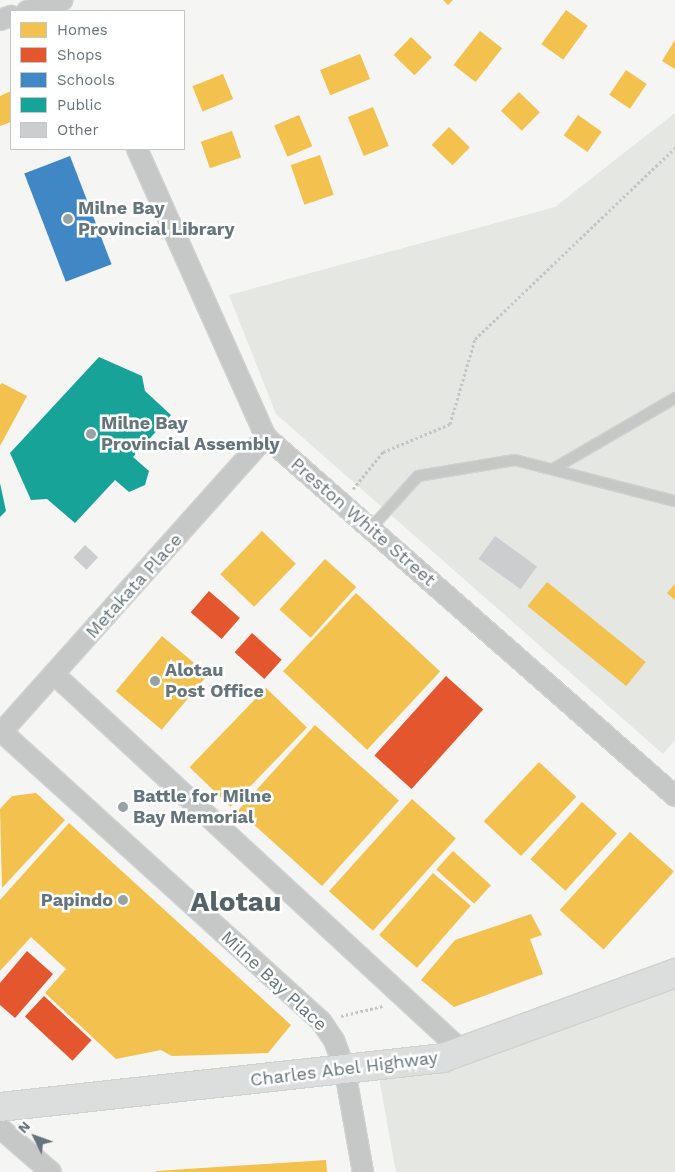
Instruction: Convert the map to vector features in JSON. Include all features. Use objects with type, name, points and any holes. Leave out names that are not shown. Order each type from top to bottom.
[{"type":"main road","name":"Charles Abel Highway","points":[[3,1109],[344,1071],[442,1058],[675,973]]},
{"type":"street","points":[[30,10],[62,0]]},
{"type":"street","name":"Preston White Street","points":[[137,150],[266,437],[672,787]]},
{"type":"street","name":"Metakata Place","points":[[1,733],[266,437]]},
{"type":"street","points":[[54,674],[462,1051]]},
{"type":"street","name":"Milne Bay Place","points":[[1,733],[321,1021],[334,1040],[344,1071],[363,1172]]},
{"type":"street","points":[[3,1109],[51,1172]]},
{"type":"lane","points":[[553,470],[675,398]]},
{"type":"lane","points":[[371,528],[418,476],[514,460],[675,500]]},
{"type":"path","points":[[342,503],[383,452],[450,424],[475,339],[675,148]]},
{"type":"path","points":[[321,1021],[408,1000]]},
{"type":"shaded area","points":[[675,113],[675,740],[663,754],[276,414],[229,295],[555,207]]},
{"type":"shaded area","points":[[675,986],[675,1172],[396,1172],[379,1078]]},
{"type":"building: Homes","points":[[443,0],[453,0],[448,5]]},
{"type":"building: Homes","points":[[566,10],[588,26],[563,60],[541,44]]},
{"type":"building: Homes","points":[[480,31],[502,48],[476,82],[454,65]]},
{"type":"building: Homes","points":[[411,37],[432,57],[414,75],[394,55]]},
{"type":"building: Homes","points":[[675,40],[675,69],[662,61]]},
{"type":"building: Homes","points":[[360,54],[370,79],[330,95],[320,70]]},
{"type":"building: Homes","points":[[626,70],[647,84],[630,109],[609,95]]},
{"type":"building: Homes","points":[[223,74],[233,99],[203,111],[192,86]]},
{"type":"building: Homes","points":[[10,91],[10,122],[0,126],[0,96]]},
{"type":"building: Homes","points":[[519,92],[540,112],[522,131],[501,111]]},
{"type":"building: Homes","points":[[373,107],[389,146],[364,156],[348,117]]},
{"type":"building: Homes","points":[[299,115],[312,146],[287,157],[274,126]]},
{"type":"building: Homes","points":[[578,115],[602,132],[587,152],[564,135]]},
{"type":"building: Homes","points":[[449,127],[470,147],[452,165],[432,145]]},
{"type":"building: Homes","points":[[232,131],[241,157],[210,168],[201,142]]},
{"type":"building: Homes","points":[[320,155],[334,195],[304,205],[291,165]]},
{"type":"building: Homes","points":[[2,383],[27,396],[0,446],[0,385]]},
{"type":"building: Homes","points":[[262,531],[296,564],[254,607],[220,574]]},
{"type":"building: Homes","points":[[325,559],[356,587],[311,638],[279,610]]},
{"type":"building: Homes","points":[[547,582],[646,662],[626,686],[527,606]]},
{"type":"building: Homes","points":[[675,584],[675,600],[667,593]]},
{"type":"building: Homes","points":[[356,593],[440,671],[367,750],[283,671]]},
{"type":"building: Homes","points":[[162,636],[208,675],[162,730],[116,691]]},
{"type":"building: Homes","points":[[266,688],[307,728],[231,807],[190,767]]},
{"type":"building: Homes","points":[[315,725],[399,801],[322,886],[238,810]]},
{"type":"building: Homes","points":[[539,762],[576,797],[521,856],[484,821]]},
{"type":"building: Homes","points":[[36,793],[65,820],[2,888],[0,809],[12,796]]},
{"type":"building: Homes","points":[[412,799],[456,838],[373,931],[329,891]]},
{"type":"building: Homes","points":[[582,802],[617,833],[565,891],[530,859]]},
{"type":"building: Homes","points":[[69,823],[291,1025],[268,1053],[172,1056],[161,1050],[116,1059],[45,993],[66,969],[31,937],[0,971],[0,900]]},
{"type":"building: Homes","points":[[630,832],[674,871],[604,950],[560,910]]},
{"type":"building: Homes","points":[[453,851],[491,885],[474,904],[436,870]]},
{"type":"building: Homes","points":[[433,873],[471,906],[417,968],[379,935]]},
{"type":"building: Homes","points":[[531,914],[542,935],[530,939],[543,974],[454,1007],[421,980],[455,940]]},
{"type":"building: Homes","points":[[326,1160],[327,1172],[156,1172],[156,1171]]},
{"type":"building: Shops","points":[[209,591],[240,618],[222,639],[191,612]]},
{"type":"building: Shops","points":[[252,633],[282,660],[264,679],[235,652]]},
{"type":"building: Shops","points":[[446,676],[483,709],[412,789],[374,756]]},
{"type":"building: Shops","points":[[27,951],[53,974],[15,1018],[0,1005],[0,983]]},
{"type":"building: Shops","points":[[44,996],[92,1040],[72,1061],[25,1016]]},
{"type":"building: Schools","name":"Milne Bay Provincial Library","points":[[70,156],[112,264],[66,282],[24,174]]},
{"type":"building: Public","name":"Milne Bay Provincial Assembly","points":[[99,357],[142,376],[145,391],[171,415],[133,457],[149,471],[145,485],[129,492],[115,480],[75,523],[47,499],[31,500],[10,453]]},
{"type":"building: Public","points":[[0,483],[6,511],[0,517]]},
{"type":"building: Other","points":[[495,536],[537,567],[521,589],[479,559]]},
{"type":"building: Other","points":[[85,545],[98,557],[87,570],[73,557]]},
{"type":"place","name":"Milne Bay Provincial Library","points":[[68,219]]},
{"type":"place","name":"Milne Bay Provincial Assembly","points":[[91,434]]},
{"type":"place","name":"Alotau Post Office","points":[[155,681]]},
{"type":"place","name":"Battle for Milne Bay Memorial","points":[[123,807]]},
{"type":"place","name":"Papindo","points":[[123,900]]},
{"type":"district","name":"Alotau","points":[[236,902]]}]
